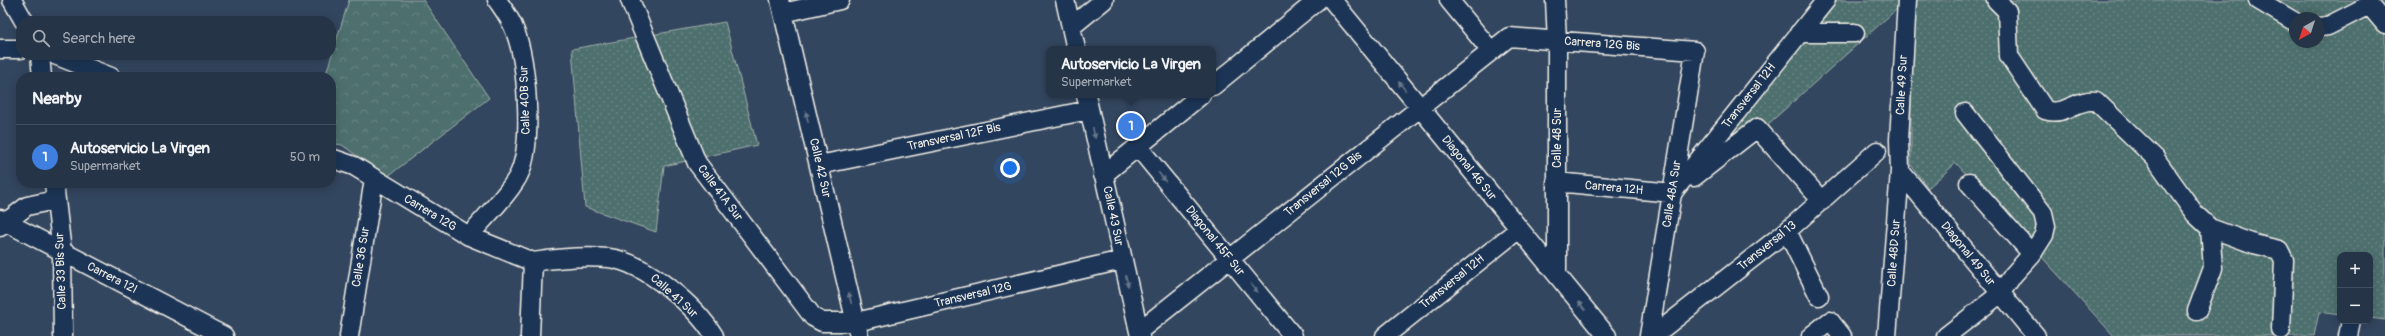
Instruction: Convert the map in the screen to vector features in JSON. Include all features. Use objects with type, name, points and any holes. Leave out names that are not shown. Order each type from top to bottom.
[{"type":"street","points":[[12,0],[21,16]]},
{"type":"street","name":"Calle 40B Sur","points":[[469,236],[520,173],[525,157],[528,124],[523,57],[509,17],[497,0]]},
{"type":"street","name":"Calle 41A Sur","points":[[630,0],[697,163],[813,317],[822,322]]},
{"type":"street","points":[[782,6],[840,0]]},
{"type":"street","points":[[1065,0],[1075,46]]},
{"type":"street","points":[[1071,27],[1104,0]]},
{"type":"street","points":[[1216,84],[1318,0]]},
{"type":"street","name":"Diagonal 46 Sur","points":[[1332,0],[1607,336]]},
{"type":"street","points":[[1449,0],[1491,51]]},
{"type":"street","name":"Calle 48 Sur","points":[[1555,0],[1557,41],[1557,275]]},
{"type":"street","name":"Transversal 12H","points":[[1672,193],[1826,0]]},
{"type":"street","name":"Calle 49 Sur","points":[[1900,170],[1899,140],[1907,0]]},
{"type":"street","points":[[1996,0],[2007,11],[2009,56],[2045,110],[2062,112],[2085,100],[2096,101],[2155,158],[2195,214],[2210,228],[2254,244],[2279,250],[2284,260],[2281,330]]},
{"type":"street","points":[[2258,0],[2289,18]]},
{"type":"street","points":[[2325,27],[2370,2],[2385,24]]},
{"type":"street","name":"Calle 42 Sur","points":[[782,6],[858,329]]},
{"type":"street","points":[[1799,33],[1855,33]]},
{"type":"street","name":"Transversal 12G Bis","points":[[1139,333],[1229,259],[1509,37]]},
{"type":"street","name":"Carrera 12G Bis","points":[[1509,37],[1695,51]]},
{"type":"street","points":[[0,49],[16,49]]},
{"type":"street","name":"Calle 48A Sur","points":[[1649,336],[1695,51]]},
{"type":"street","points":[[40,60],[42,72]]},
{"type":"street","points":[[68,60],[98,72]]},
{"type":"street","points":[[1104,175],[1197,98]]},
{"type":"street","name":"Transversal 12F Bis","points":[[819,165],[1087,102]]},
{"type":"street","name":"Calle 43 Sur","points":[[1087,102],[1139,333]]},
{"type":"street","points":[[1946,336],[2000,294],[2013,275],[2032,254],[2044,235],[2046,226],[2043,213],[1965,113]]},
{"type":"street","points":[[1672,193],[1757,128],[1822,201]]},
{"type":"street","name":"Diagonal 45F Sur","points":[[1138,147],[1293,336]]},
{"type":"street","name":"Transversal 13","points":[[1653,336],[1787,231],[1877,151]]},
{"type":"street","name":"Carrera 12G","points":[[336,160],[354,166],[469,236],[533,262]]},
{"type":"street","name":"Diagonal 49 Sur","points":[[1900,170],[2000,294],[2036,336]]},
{"type":"street","name":"Calle 48D Sur","points":[[1887,336],[1900,170]]},
{"type":"street","name":"Calle 36 Sur","points":[[349,336],[374,179]]},
{"type":"street","name":"Carrera 12H","points":[[1556,182],[1672,193]]},
{"type":"street","points":[[1969,183],[2032,254]]},
{"type":"street","points":[[2,223],[27,206],[54,192]]},
{"type":"street","name":"Calle 33 Bis Sur","points":[[54,192],[62,252],[63,336]]},
{"type":"street","name":"Carrera 12I","points":[[2,223],[62,252],[224,336]]},
{"type":"street","points":[[2198,311],[2214,268],[2210,228]]},
{"type":"street","name":"Transversal 12H","points":[[1385,336],[1519,229]]},
{"type":"street","points":[[1787,231],[1819,296]]},
{"type":"street","name":"Calle 41 Sur","points":[[533,262],[565,257],[610,258],[652,274],[686,303],[714,336]]},
{"type":"street","name":"Transversal 12G","points":[[822,322],[858,329],[1122,260]]},
{"type":"street","points":[[530,336],[533,262]]},
{"type":"street","points":[[1811,336],[1830,321],[1842,336]]},
{"type":"street","points":[[2348,336],[2350,324]]},
{"type":"green space","points":[[349,0],[423,0],[489,98],[387,177],[342,145],[336,144],[336,72],[327,72],[330,60],[336,60],[336,42]]},
{"type":"green space","points":[[1832,0],[1897,0],[1898,8],[1766,126],[1757,117],[1706,161]]},
{"type":"green space","points":[[1911,0],[2385,0],[2385,320],[2373,318],[2373,252],[2337,252],[2337,315],[2319,312],[2314,336],[2114,336],[1956,163],[1928,188],[1911,165]]},
{"type":"green space","points":[[725,22],[757,145],[664,166],[656,232],[585,207],[572,49]]},
{"type":"place","name":"Autoservicio La Virgen","points":[[1131,126]]}]
